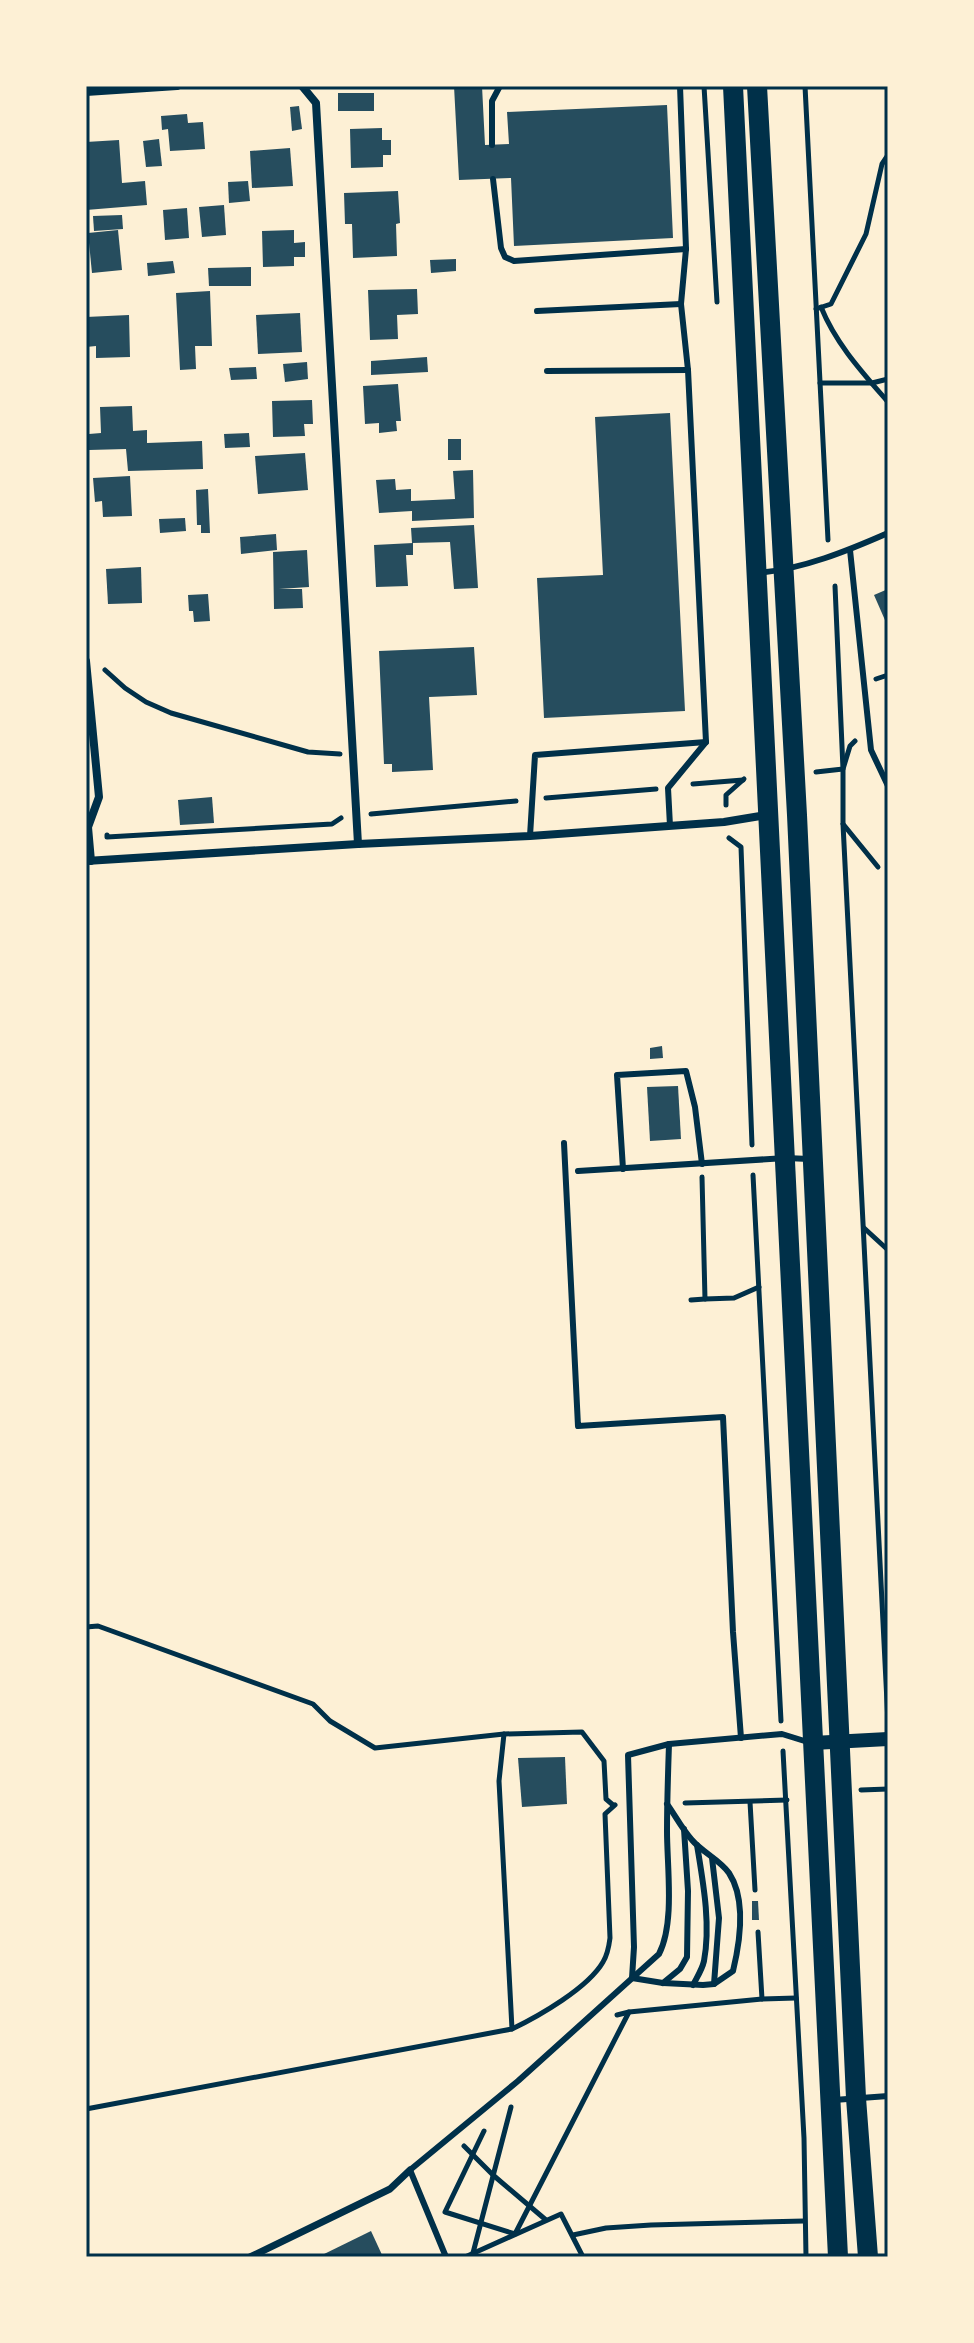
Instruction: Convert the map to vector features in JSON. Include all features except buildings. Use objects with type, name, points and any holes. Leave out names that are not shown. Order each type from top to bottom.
[{"type":"highway","points":[[733,86],[838,2257]]},
{"type":"highway","points":[[757,86],[797,815],[856,2098],[868,2257]]},
{"type":"street","points":[[86,92],[177,86]]},
{"type":"street","points":[[302,86],[316,103],[358,844]]},
{"type":"street","points":[[91,661],[99,797],[88,827],[89,861],[530,836],[724,822],[767,815]]},
{"type":"street","points":[[813,1743],[888,1739]]},
{"type":"street","points":[[250,2257],[390,2189],[410,2170]]},
{"type":"lane","points":[[492,145],[492,101],[500,86]]},
{"type":"lane","points":[[670,826],[668,788],[706,742],[688,370],[681,304],[686,249],[680,86]]},
{"type":"lane","points":[[493,179],[501,248],[505,257],[514,261],[686,249]]},
{"type":"lane","points":[[537,311],[681,304]]},
{"type":"lane","points":[[547,371],[688,370]]},
{"type":"lane","points":[[756,573],[782,571],[850,550],[888,533]]},
{"type":"lane","points":[[850,550],[871,750],[888,786]]},
{"type":"lane","points":[[530,836],[535,755],[706,742]]},
{"type":"lane","points":[[767,815],[797,815]]},
{"type":"lane","points":[[623,1169],[617,1075],[686,1071],[695,1107],[702,1164]]},
{"type":"lane","points":[[564,1143],[578,1426],[723,1417],[741,1738]]},
{"type":"lane","points":[[578,1171],[813,1159]]},
{"type":"lane","points":[[632,1978],[634,1947],[628,1755],[669,1744],[782,1734],[813,1743]]},
{"type":"lane","points":[[446,2257],[410,2170],[518,2081],[659,1954],[665,1943],[669,1914],[669,1744]]},
{"type":"lane","points":[[632,1978],[663,1983],[714,1984],[733,1971],[740,1916],[735,1885],[727,1870],[697,1845],[667,1803]]},
{"type":"lane","points":[[663,1983],[680,1969],[687,1957],[688,1891],[684,1829]]},
{"type":"lane","points":[[693,1985],[703,1965],[706,1939],[704,1891],[697,1845]]},
{"type":"lane","points":[[712,1858],[719,1918],[714,1984]]},
{"type":"lane","points":[[831,2100],[888,2096]]},
{"type":"path","points":[[704,86],[718,317]]},
{"type":"path","points":[[805,86],[819,308],[829,556],[835,581],[843,824],[888,1728]]},
{"type":"path","points":[[819,308],[831,304],[866,234],[882,164],[888,155]]},
{"type":"path","points":[[819,308],[856,366],[888,402]]},
{"type":"path","points":[[820,383],[872,383],[888,379]]},
{"type":"path","points":[[91,661],[146,702],[171,713],[308,752],[353,755]]},
{"type":"path","points":[[743,765],[744,780]]},
{"type":"path","points":[[813,772],[843,769]]},
{"type":"path","points":[[744,780],[726,795],[724,822],[727,836],[741,847],[756,1233]]},
{"type":"path","points":[[668,788],[752,780]]},
{"type":"path","points":[[843,824],[878,867]]},
{"type":"path","points":[[702,1164],[705,1299]]},
{"type":"path","points":[[863,1227],[888,1250]]},
{"type":"path","points":[[691,1300],[734,1298],[759,1287]]},
{"type":"path","points":[[879,1550],[888,1547]]},
{"type":"path","points":[[86,1627],[98,1626],[313,1704],[330,1721],[375,1748],[504,1734],[582,1732],[604,1761],[606,1799],[613,1805],[629,1805]]},
{"type":"path","points":[[504,1734],[499,1781],[512,2029]]},
{"type":"path","points":[[858,1791],[888,1789]]},
{"type":"path","points":[[667,1803],[785,1800]]},
{"type":"path","points":[[86,2109],[512,2029],[542,2015],[586,1981],[602,1965],[607,1953],[610,1938],[605,1814],[613,1805]]},
{"type":"path","points":[[609,2021],[629,2012],[796,1998]]},
{"type":"path","points":[[515,2234],[629,2012]]},
{"type":"path","points":[[473,2253],[514,2098]]},
{"type":"path","points":[[485,2129],[445,2212],[515,2234]]},
{"type":"path","points":[[459,2142],[546,2220]]},
{"type":"path","points":[[465,2257],[561,2214],[583,2257]]},
{"type":"path","points":[[573,2235],[636,2226],[804,2221]]}]
